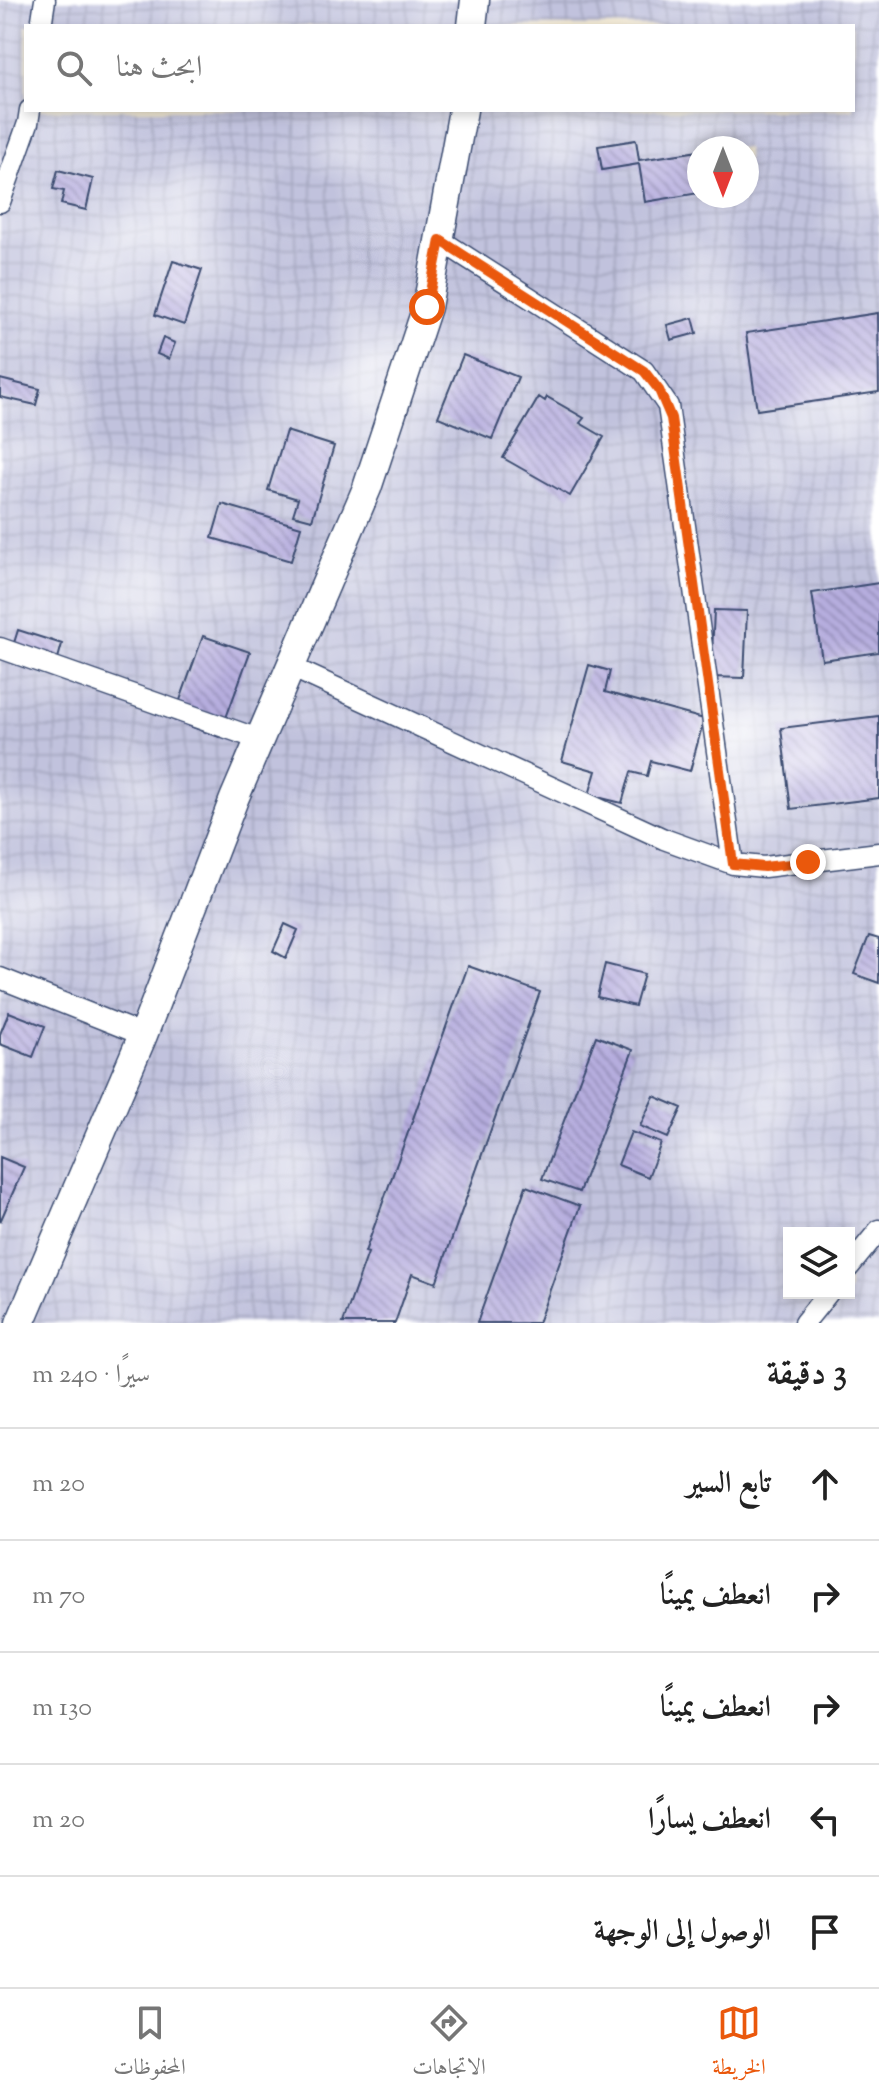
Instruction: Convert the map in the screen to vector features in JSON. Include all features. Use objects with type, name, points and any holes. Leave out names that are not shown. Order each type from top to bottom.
[{"type":"main road","points":[[472,24],[475,0]]},
{"type":"main road","points":[[20,1323],[143,1035],[234,799],[367,488],[427,307],[463,112]]},
{"type":"street","points":[[41,24],[45,0]]},
{"type":"street","points":[[0,202],[30,112]]},
{"type":"street","points":[[440,240],[644,371],[668,406],[733,864]]},
{"type":"street","points":[[0,648],[261,740]]},
{"type":"street","points":[[291,667],[664,839],[733,864],[764,867],[879,853]]},
{"type":"street","points":[[0,978],[143,1035]]},
{"type":"street","points":[[855,1260],[879,1230]]},
{"type":"street","points":[[804,1323],[823,1299]]},
{"type":"shaded area","points":[[0,0],[879,0],[879,1323],[0,1323]]},
{"type":"building","points":[[636,140],[639,160],[687,153],[687,195],[645,202],[639,164],[602,170],[598,146]]},
{"type":"building","points":[[58,170],[93,179],[86,210],[61,204],[64,191],[53,189]]},
{"type":"building","points":[[173,261],[202,270],[184,325],[155,315]]},
{"type":"building","points":[[878,313],[879,392],[757,410],[746,333]]},
{"type":"building","points":[[693,318],[697,333],[671,340],[667,325]]},
{"type":"building","points":[[163,338],[175,343],[169,359],[157,354]]},
{"type":"building","points":[[463,355],[518,377],[492,439],[438,417]]},
{"type":"building","points":[[0,379],[40,389],[36,405],[0,397]]},
{"type":"building","points":[[539,397],[545,401],[547,397],[584,418],[580,423],[604,437],[570,496],[503,458]]},
{"type":"building","points":[[286,431],[334,446],[312,520],[293,515],[298,499],[268,490]]},
{"type":"building","points":[[222,504],[301,527],[291,561],[212,538]]},
{"type":"building","points":[[879,583],[879,652],[822,660],[812,593]]},
{"type":"building","points":[[714,610],[747,611],[744,678],[711,677]]},
{"type":"building","points":[[18,630],[62,644],[54,673],[9,659]]},
{"type":"building","points":[[203,636],[250,652],[219,737],[173,720]]},
{"type":"building","points":[[589,665],[610,671],[605,692],[704,719],[690,771],[651,761],[647,776],[631,772],[622,803],[589,795],[596,771],[562,761]]},
{"type":"building","points":[[879,716],[879,798],[791,809],[781,728]]},
{"type":"building","points":[[285,924],[298,930],[286,958],[273,951]]},
{"type":"building","points":[[869,936],[879,939],[879,983],[854,974]]},
{"type":"building","points":[[605,964],[644,974],[635,1006],[597,997]]},
{"type":"building","points":[[468,966],[540,992],[436,1283],[412,1274],[395,1323],[343,1323],[368,1253],[365,1252]]},
{"type":"building","points":[[9,1012],[45,1026],[33,1057],[0,1044],[0,1034]]},
{"type":"building","points":[[596,1036],[633,1050],[579,1192],[542,1179]]},
{"type":"building","points":[[654,1096],[682,1108],[668,1138],[640,1126]]},
{"type":"building","points":[[631,1132],[661,1143],[648,1177],[618,1165]]},
{"type":"building","points":[[0,1157],[24,1167],[0,1222]]},
{"type":"building","points":[[526,1186],[580,1206],[538,1323],[477,1323]]},
{"type":"route","points":[[427,307],[440,240],[644,371],[659,390],[671,418],[733,864],[764,867],[808,862]]}]
